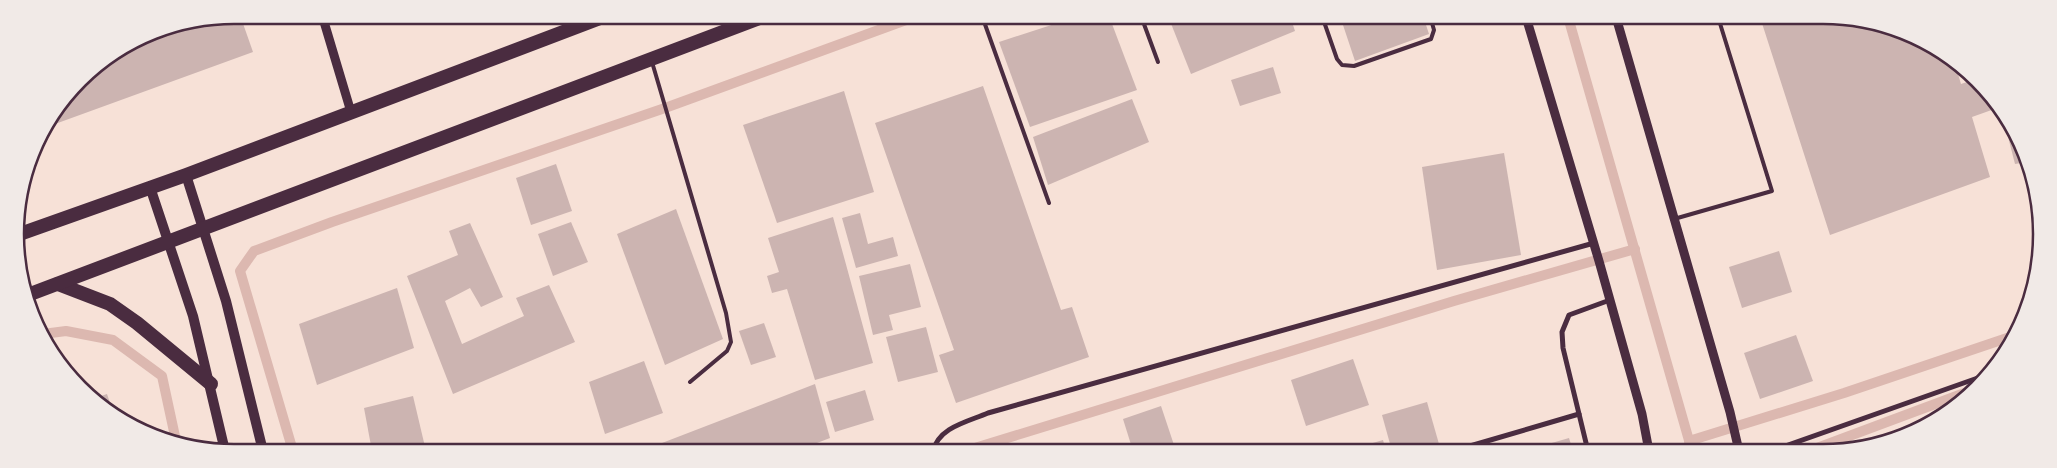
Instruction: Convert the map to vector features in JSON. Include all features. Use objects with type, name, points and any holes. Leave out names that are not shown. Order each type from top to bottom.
[{"type":"highway","points":[[24,233],[186,175],[587,24]]},
{"type":"highway","points":[[33,294],[744,24]]},
{"type":"highway","points":[[58,284],[110,304],[138,323],[211,384]]},
{"type":"main road","points":[[186,175],[226,301],[261,444]]},
{"type":"main road","points":[[150,188],[193,316],[211,384],[224,444]]},
{"type":"street","points":[[325,24],[351,112]]},
{"type":"street","points":[[1528,24],[1594,243],[1642,414],[1648,444]]},
{"type":"street","points":[[1618,24],[1738,444]]},
{"type":"street","points":[[935,444],[936,440],[948,429],[988,413],[1594,243]]},
{"type":"street","points":[[1586,444],[1563,348],[1562,332],[1569,315],[1610,300]]},
{"type":"street","points":[[1791,444],[1976,379]]},
{"type":"street","points":[[1477,444],[1579,414]]},
{"type":"lane","points":[[985,24],[1049,203]]},
{"type":"lane","points":[[1144,24],[1158,62]]},
{"type":"lane","points":[[1325,24],[1342,65],[1354,66],[1431,39],[1434,30],[1432,24]]},
{"type":"lane","points":[[1674,219],[1772,191],[1720,24]]},
{"type":"lane","points":[[651,59],[726,313],[731,342],[727,351],[690,382]]},
{"type":"building","points":[[220,24],[243,24],[253,52],[55,124],[76,95],[106,67],[141,45],[166,35]]},
{"type":"building","points":[[1054,24],[1112,24],[1137,90],[1030,127],[999,42]]},
{"type":"building","points":[[1171,24],[1293,24],[1295,31],[1191,74]]},
{"type":"building","points":[[1343,24],[1426,24],[1429,34],[1355,61]]},
{"type":"building","points":[[1762,24],[1837,24],[1891,35],[1916,45],[1951,67],[1957,72],[1961,84],[1968,82],[1993,110],[1972,117],[1990,177],[1830,235]]},
{"type":"building","points":[[1273,67],[1281,93],[1240,106],[1231,80]]},
{"type":"building","points":[[983,86],[1061,310],[1072,307],[1089,357],[956,403],[939,355],[954,350],[875,123]]},
{"type":"building","points":[[844,91],[874,192],[777,223],[743,125]]},
{"type":"building","points":[[1132,99],[1149,142],[1048,185],[1033,137]]},
{"type":"building","points":[[2007,132],[2021,163],[2015,164]]},
{"type":"building","points":[[1504,153],[1521,255],[1437,270],[1422,167]]},
{"type":"building","points":[[556,164],[572,211],[531,225],[516,178]]},
{"type":"building","points":[[676,209],[723,339],[665,365],[617,234]]},
{"type":"building","points":[[860,213],[868,244],[893,237],[898,256],[856,268],[842,218]]},
{"type":"building","points":[[833,217],[873,363],[815,380],[787,289],[772,293],[767,276],[779,272],[768,238]]},
{"type":"building","points":[[571,222],[588,262],[553,276],[538,234]]},
{"type":"building","points":[[470,223],[503,297],[481,307],[470,288],[445,301],[462,344],[524,316],[516,298],[549,285],[575,342],[453,394],[407,276],[458,255],[449,231]]},
{"type":"building","points":[[1779,251],[1792,292],[1742,308],[1729,267]]},
{"type":"building","points":[[910,264],[921,307],[889,315],[893,330],[873,335],[859,276]]},
{"type":"building","points":[[397,288],[414,348],[317,385],[299,324]]},
{"type":"building","points":[[764,323],[776,357],[751,365],[739,331]]},
{"type":"building","points":[[926,327],[938,372],[898,382],[886,337]]},
{"type":"building","points":[[1796,335],[1813,381],[1760,399],[1744,353]]},
{"type":"building","points":[[1353,359],[1369,405],[1306,426],[1291,380]]},
{"type":"building","points":[[644,361],[663,413],[605,434],[589,382]]},
{"type":"building","points":[[815,384],[830,438],[814,444],[659,444]]},
{"type":"building","points":[[865,390],[874,420],[835,432],[826,402]]},
{"type":"building","points":[[107,394],[110,404],[106,401],[100,396]]},
{"type":"building","points":[[413,396],[424,444],[371,444],[364,408]]},
{"type":"building","points":[[1427,402],[1439,444],[1390,444],[1382,415]]},
{"type":"building","points":[[1161,406],[1174,444],[1131,444],[1123,419]]},
{"type":"building","points":[[1569,438],[1571,444],[1548,444]]},
{"type":"building","points":[[1383,440],[1384,444],[1369,444]]},
{"type":"waterway","points":[[291,444],[240,271],[254,251],[332,222],[665,108],[895,24]]},
{"type":"waterway","points":[[1570,24],[1690,444]]},
{"type":"waterway","points":[[988,444],[1454,301],[1635,249]]},
{"type":"waterway","points":[[49,333],[66,331],[113,340],[162,376],[175,436]]},
{"type":"waterway","points":[[1689,441],[1844,393],[2005,339]]},
{"type":"waterway","points":[[1828,444],[1958,396]]}]
